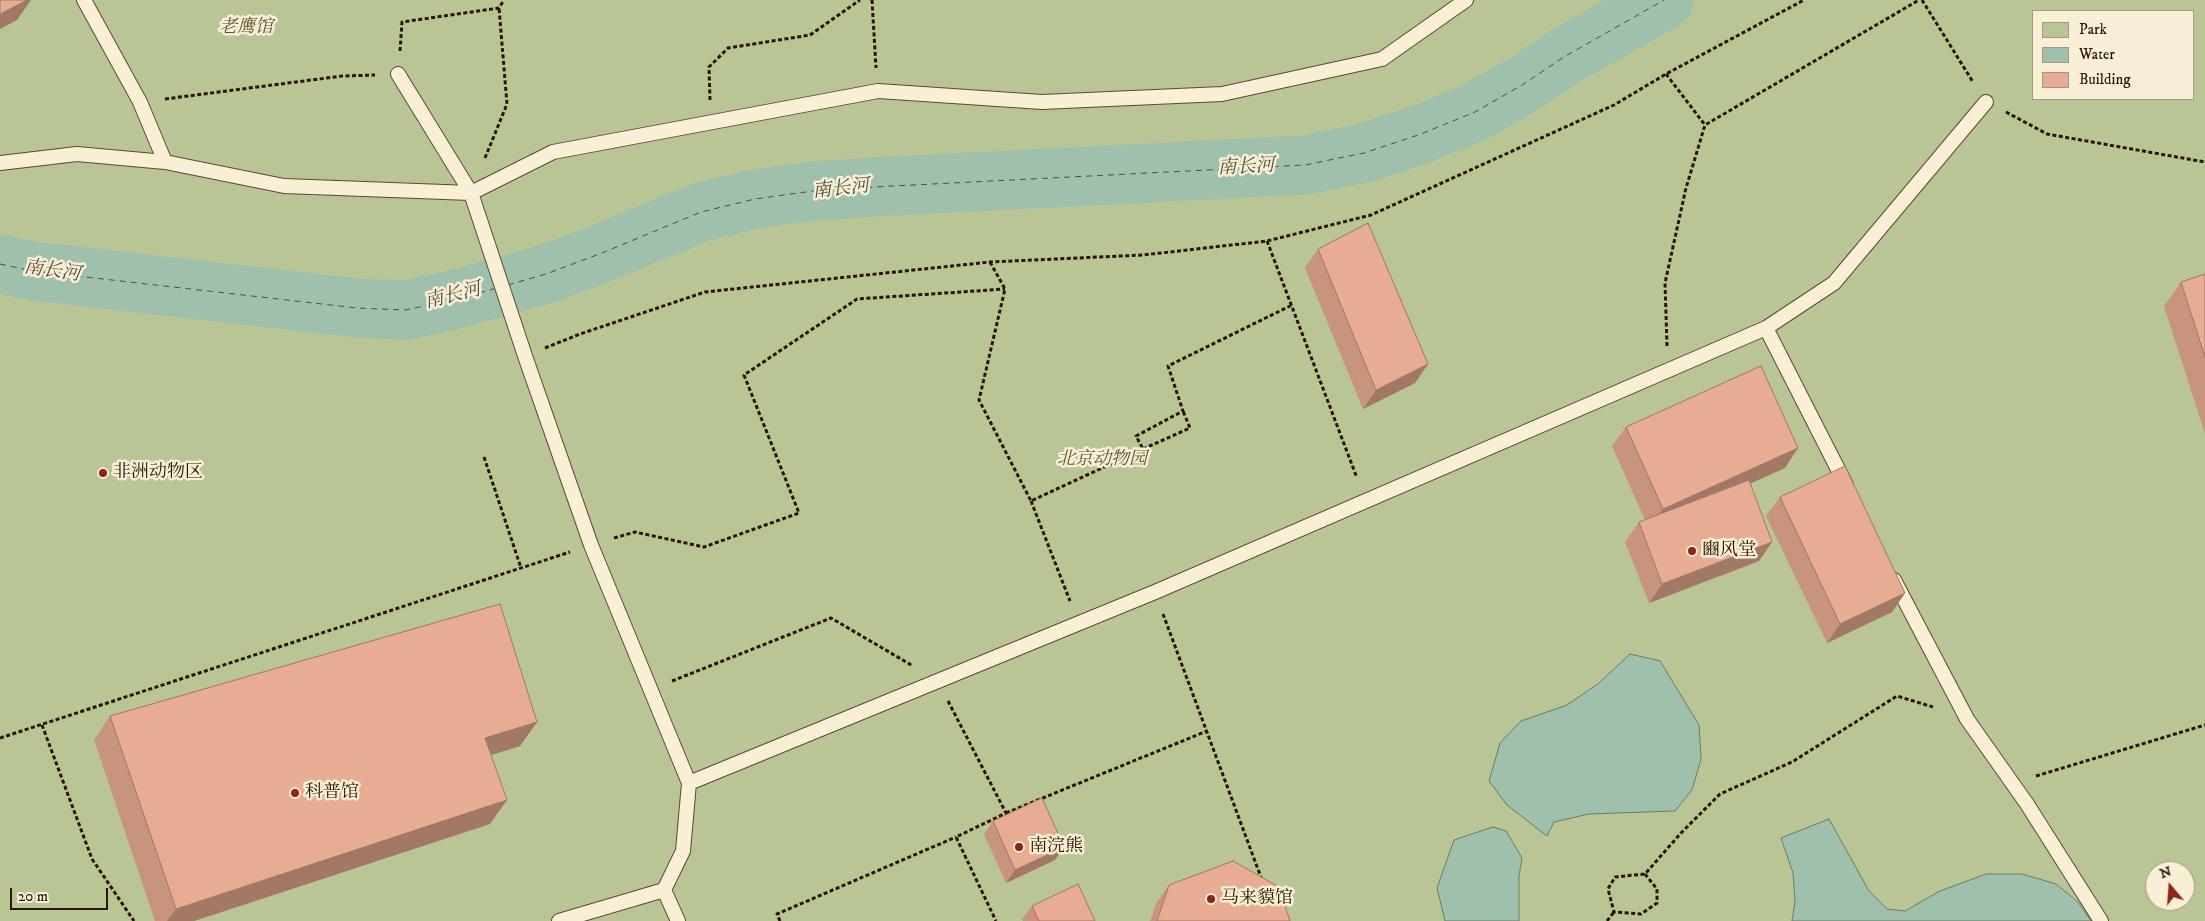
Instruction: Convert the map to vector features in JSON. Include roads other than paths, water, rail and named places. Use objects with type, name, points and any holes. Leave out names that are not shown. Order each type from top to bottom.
[{"type":"lane","points":[[84,0],[140,102],[165,162]]},
{"type":"lane","points":[[0,163],[77,154],[165,162],[284,186],[471,193],[553,152],[878,91],[1042,102],[1222,94],[1382,59],[1466,0]]},
{"type":"lane","points":[[398,74],[471,193],[525,356],[591,544],[688,783],[683,851],[664,890],[560,921]]},
{"type":"lane","points":[[688,783],[1155,592],[1766,328],[1834,283],[1986,102]]},
{"type":"lane","points":[[1766,328],[1852,497]]},
{"type":"lane","points":[[1888,568],[1967,718],[2012,783],[2100,921]]},
{"type":"lane","points":[[664,890],[678,921]]},
{"type":"water","points":[[1630,654],[1660,661],[1699,725],[1701,759],[1692,790],[1675,811],[1589,814],[1554,822],[1547,836],[1507,805],[1489,781],[1500,743],[1521,721],[1567,705],[1599,683]]},
{"type":"water","points":[[1829,819],[1869,891],[1887,909],[1905,911],[1940,891],[1986,874],[2022,874],[2056,884],[2078,902],[2091,921],[1792,921],[1795,902],[1793,873],[1781,838]]},
{"type":"water","points":[[1493,827],[1506,831],[1522,858],[1519,876],[1519,921],[1445,921],[1437,888],[1454,840]]},
{"type":"waterway","name":"南长河","points":[[0,264],[33,271],[357,308],[405,310],[449,301],[546,274],[701,212],[755,199],[813,191],[874,187],[1305,165],[1364,153],[1421,134],[1475,112],[1522,85],[1564,57],[1664,0]]},
{"type":"place","name":"非洲动物区","points":[[103,473]]},
{"type":"place","name":"豳风堂","points":[[1692,551]]},
{"type":"place","name":"科普馆","points":[[295,793]]},
{"type":"place","name":"南浣熊","points":[[1019,847]]},
{"type":"place","name":"马来貘馆","points":[[1211,899]]},
{"type":"park label","name":"老鹰馆","points":[[246,28]]},
{"type":"park label","name":"北京动物园","points":[[1102,460]]}]
